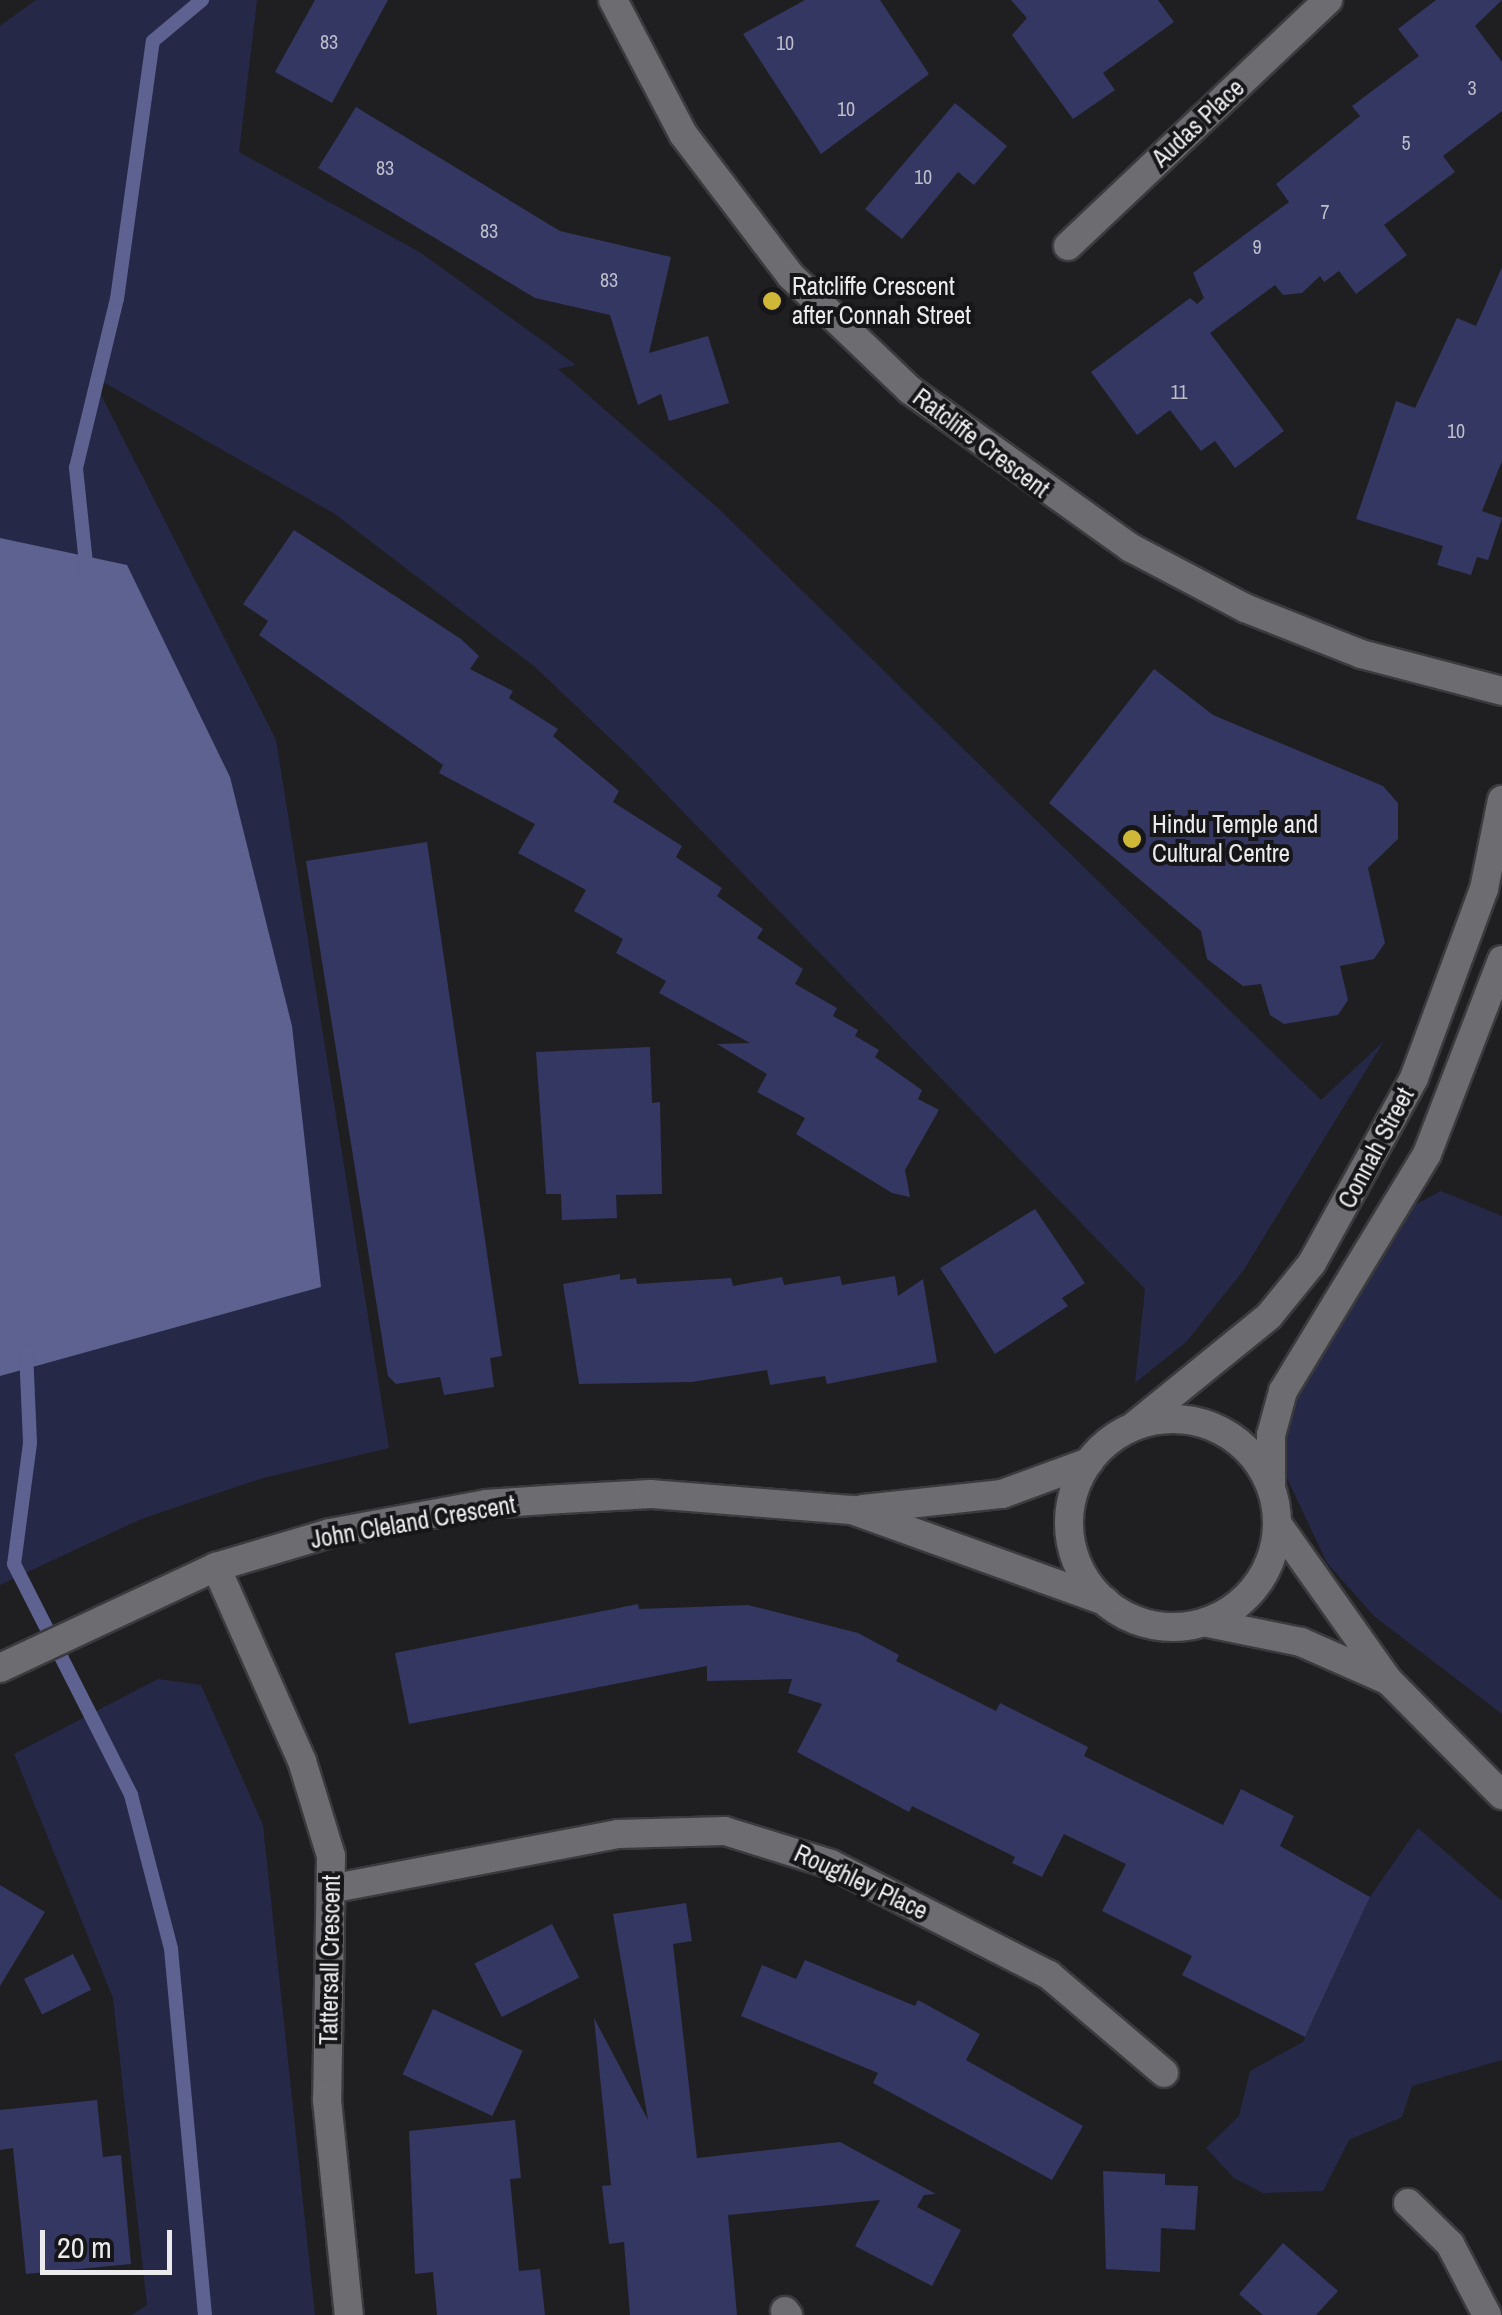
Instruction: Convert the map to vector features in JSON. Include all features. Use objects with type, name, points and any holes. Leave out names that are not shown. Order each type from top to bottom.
[{"type":"street","name":"Ratcliffe Crescent","points":[[613,0],[683,134],[764,242],[791,276],[910,390],[1130,548],[1244,608],[1361,654],[1502,691]]},
{"type":"street","name":"Audas Place","points":[[1068,246],[1328,0]]},
{"type":"street","name":"Connah Street","points":[[1134,1425],[1269,1316],[1312,1263],[1414,1078],[1484,889],[1502,800]]},
{"type":"street","name":"Connah Street","points":[[1271,1484],[1272,1435],[1282,1391],[1427,1154],[1502,960]]},
{"type":"street","points":[[1208,1623],[1244,1602],[1269,1567],[1279,1526],[1271,1484],[1248,1449],[1212,1426],[1173,1418],[1134,1425],[1089,1462],[1068,1516],[1073,1556],[1105,1601],[1125,1617],[1166,1629],[1208,1623],[1300,1642],[1388,1680]]},
{"type":"street","name":"John Cleland Crescent","points":[[0,1668],[216,1567],[330,1533],[486,1504],[651,1494],[852,1510],[1002,1494],[1089,1462]]},
{"type":"street","name":"John Cleland Crescent","points":[[852,1510],[1105,1601]]},
{"type":"street","points":[[1279,1526],[1388,1680],[1502,1795]]},
{"type":"street","name":"Tattersall Crescent","points":[[216,1567],[302,1761],[335,1888],[327,2100],[349,2315]]},
{"type":"street","name":"Roughley Place","points":[[335,1888],[618,1834],[725,1831],[831,1864],[1049,1975],[1164,2073]]},
{"type":"street","points":[[1408,2202],[1450,2244],[1487,2315]]},
{"type":"shaded area","points":[[36,0],[257,0],[239,152],[421,253],[576,365],[558,369],[719,509],[1321,1100],[1384,1041],[1243,1271],[1186,1342],[1135,1383],[1145,1289],[632,759],[535,667],[335,514],[91,375],[276,740],[389,1448],[263,1478],[141,1519],[0,1585],[0,26]]},
{"type":"shaded area","points":[[0,538],[127,565],[230,777],[292,1026],[321,1287],[0,1376]]},
{"type":"shaded area","points":[[1441,1191],[1502,1216],[1502,1714],[1374,1616],[1327,1563],[1286,1476],[1285,1411],[1407,1209]]},
{"type":"shaded area","points":[[158,1679],[201,1685],[263,1825],[315,2315],[132,2315],[147,2305],[113,1998],[14,1754]]},
{"type":"shaded area","points":[[1418,1828],[1502,1901],[1502,2060],[1412,2086],[1402,2117],[1349,2140],[1323,2191],[1263,2193],[1234,2178],[1206,2148],[1239,2116],[1250,2071],[1303,2042],[1370,1897]]},
{"type":"building","points":[[315,0],[388,0],[332,103],[275,72]]},
{"type":"building","points":[[805,0],[880,0],[929,74],[821,154],[743,34]]},
{"type":"building","points":[[1011,0],[1158,0],[1174,22],[1103,73],[1115,90],[1073,119],[1012,35],[1027,18]]},
{"type":"building","points":[[1436,0],[1502,0],[1475,26],[1502,62],[1502,111],[1443,156],[1455,172],[1384,225],[1407,255],[1356,294],[1339,271],[1324,282],[1320,276],[1302,293],[1283,295],[1275,285],[1210,333],[1284,431],[1235,468],[1215,441],[1201,451],[1170,410],[1137,435],[1091,372],[1190,298],[1197,304],[1204,298],[1193,273],[1289,202],[1276,184],[1360,116],[1352,106],[1419,56],[1398,29]]},
{"type":"building","points":[[955,103],[1007,146],[974,185],[958,172],[902,239],[865,209]]},
{"type":"building","points":[[356,107],[560,231],[671,257],[649,353],[708,336],[729,403],[669,421],[661,394],[638,405],[610,315],[535,298],[318,168]]},
{"type":"building","points":[[1502,267],[1502,461],[1482,511],[1502,518],[1488,560],[1477,557],[1471,575],[1437,565],[1443,546],[1356,519],[1396,401],[1415,408],[1457,318],[1476,326]]},
{"type":"building","points":[[294,530],[461,639],[479,656],[470,669],[513,691],[509,698],[558,729],[553,736],[619,791],[613,802],[682,846],[676,857],[722,888],[717,896],[763,929],[757,938],[803,969],[795,984],[837,1008],[833,1016],[858,1030],[855,1036],[879,1050],[875,1057],[922,1090],[918,1099],[939,1110],[905,1170],[910,1197],[892,1193],[796,1134],[805,1118],[757,1092],[767,1074],[717,1044],[750,1043],[659,993],[666,981],[616,953],[623,939],[574,911],[586,890],[518,853],[535,824],[439,773],[443,765],[259,635],[268,621],[243,604]]},
{"type":"building","points":[[1154,669],[1213,715],[1383,786],[1398,803],[1398,839],[1368,868],[1385,943],[1374,959],[1340,966],[1348,1000],[1338,1015],[1284,1024],[1270,1015],[1261,984],[1243,986],[1207,959],[1201,931],[1049,803]]},
{"type":"building","points":[[427,842],[502,1356],[490,1358],[494,1387],[444,1395],[440,1377],[396,1384],[388,1376],[306,861]]},
{"type":"building","points":[[650,1047],[652,1103],[660,1102],[662,1194],[616,1195],[617,1218],[562,1220],[561,1194],[546,1194],[536,1052]]},
{"type":"building","points":[[1035,1209],[1085,1283],[1062,1298],[1068,1306],[995,1354],[940,1268]]},
{"type":"building","points":[[620,1274],[620,1280],[636,1278],[637,1284],[731,1278],[733,1286],[782,1277],[784,1285],[840,1276],[842,1285],[895,1276],[898,1296],[923,1279],[937,1362],[827,1384],[825,1376],[770,1385],[767,1370],[692,1382],[579,1384],[563,1284]]},
{"type":"building","points":[[638,1604],[639,1609],[748,1605],[858,1633],[899,1655],[896,1661],[996,1711],[1000,1703],[1088,1747],[1084,1756],[1223,1825],[1241,1789],[1294,1816],[1280,1846],[1370,1897],[1305,2037],[1182,1975],[1192,1956],[1102,1911],[1126,1864],[1064,1834],[1042,1877],[1012,1863],[1015,1857],[912,1806],[909,1812],[797,1752],[822,1704],[788,1693],[792,1679],[707,1681],[707,1666],[409,1724],[395,1653]]},
{"type":"building","points":[[0,1885],[45,1912],[0,1986]]},
{"type":"building","points":[[686,1903],[692,1941],[673,1944],[697,2158],[840,2142],[936,2194],[924,2195],[917,2207],[961,2230],[932,2286],[855,2246],[880,2200],[728,2215],[737,2315],[630,2315],[624,2242],[609,2244],[602,2186],[611,2185],[594,2018],[648,2120],[613,1914]]},
{"type":"building","points":[[552,1924],[579,1977],[502,2017],[474,1963]]},
{"type":"building","points":[[73,1954],[91,1990],[42,2015],[24,1979]]},
{"type":"building","points":[[805,1960],[915,2006],[918,2000],[980,2034],[966,2060],[1083,2126],[1052,2180],[873,2083],[878,2073],[741,2016],[762,1965],[796,1979]]},
{"type":"building","points":[[433,2009],[523,2051],[492,2116],[403,2074]]},
{"type":"building","points":[[97,2100],[103,2157],[121,2155],[131,2264],[26,2274],[13,2148],[0,2150],[0,2110]]},
{"type":"building","points":[[515,2120],[521,2178],[510,2179],[519,2271],[540,2269],[545,2315],[437,2315],[433,2272],[415,2274],[409,2131]]},
{"type":"building","points":[[1103,2171],[1165,2174],[1165,2185],[1198,2186],[1195,2230],[1161,2228],[1160,2272],[1106,2269]]},
{"type":"building","points":[[1283,2243],[1338,2291],[1316,2315],[1263,2315],[1239,2294]]},
{"type":"waterway","points":[[87,573],[76,468],[117,299],[153,41],[202,0]]},
{"type":"waterway","points":[[26,1351],[30,1443],[14,1564],[131,1795],[171,1949],[205,2315]]},
{"type":"place","name":"Ratcliffe Crescent after Connah Street","points":[[772,301]]},
{"type":"place","name":"Hindu Temple and Cultural Centre","points":[[1132,839]]}]
